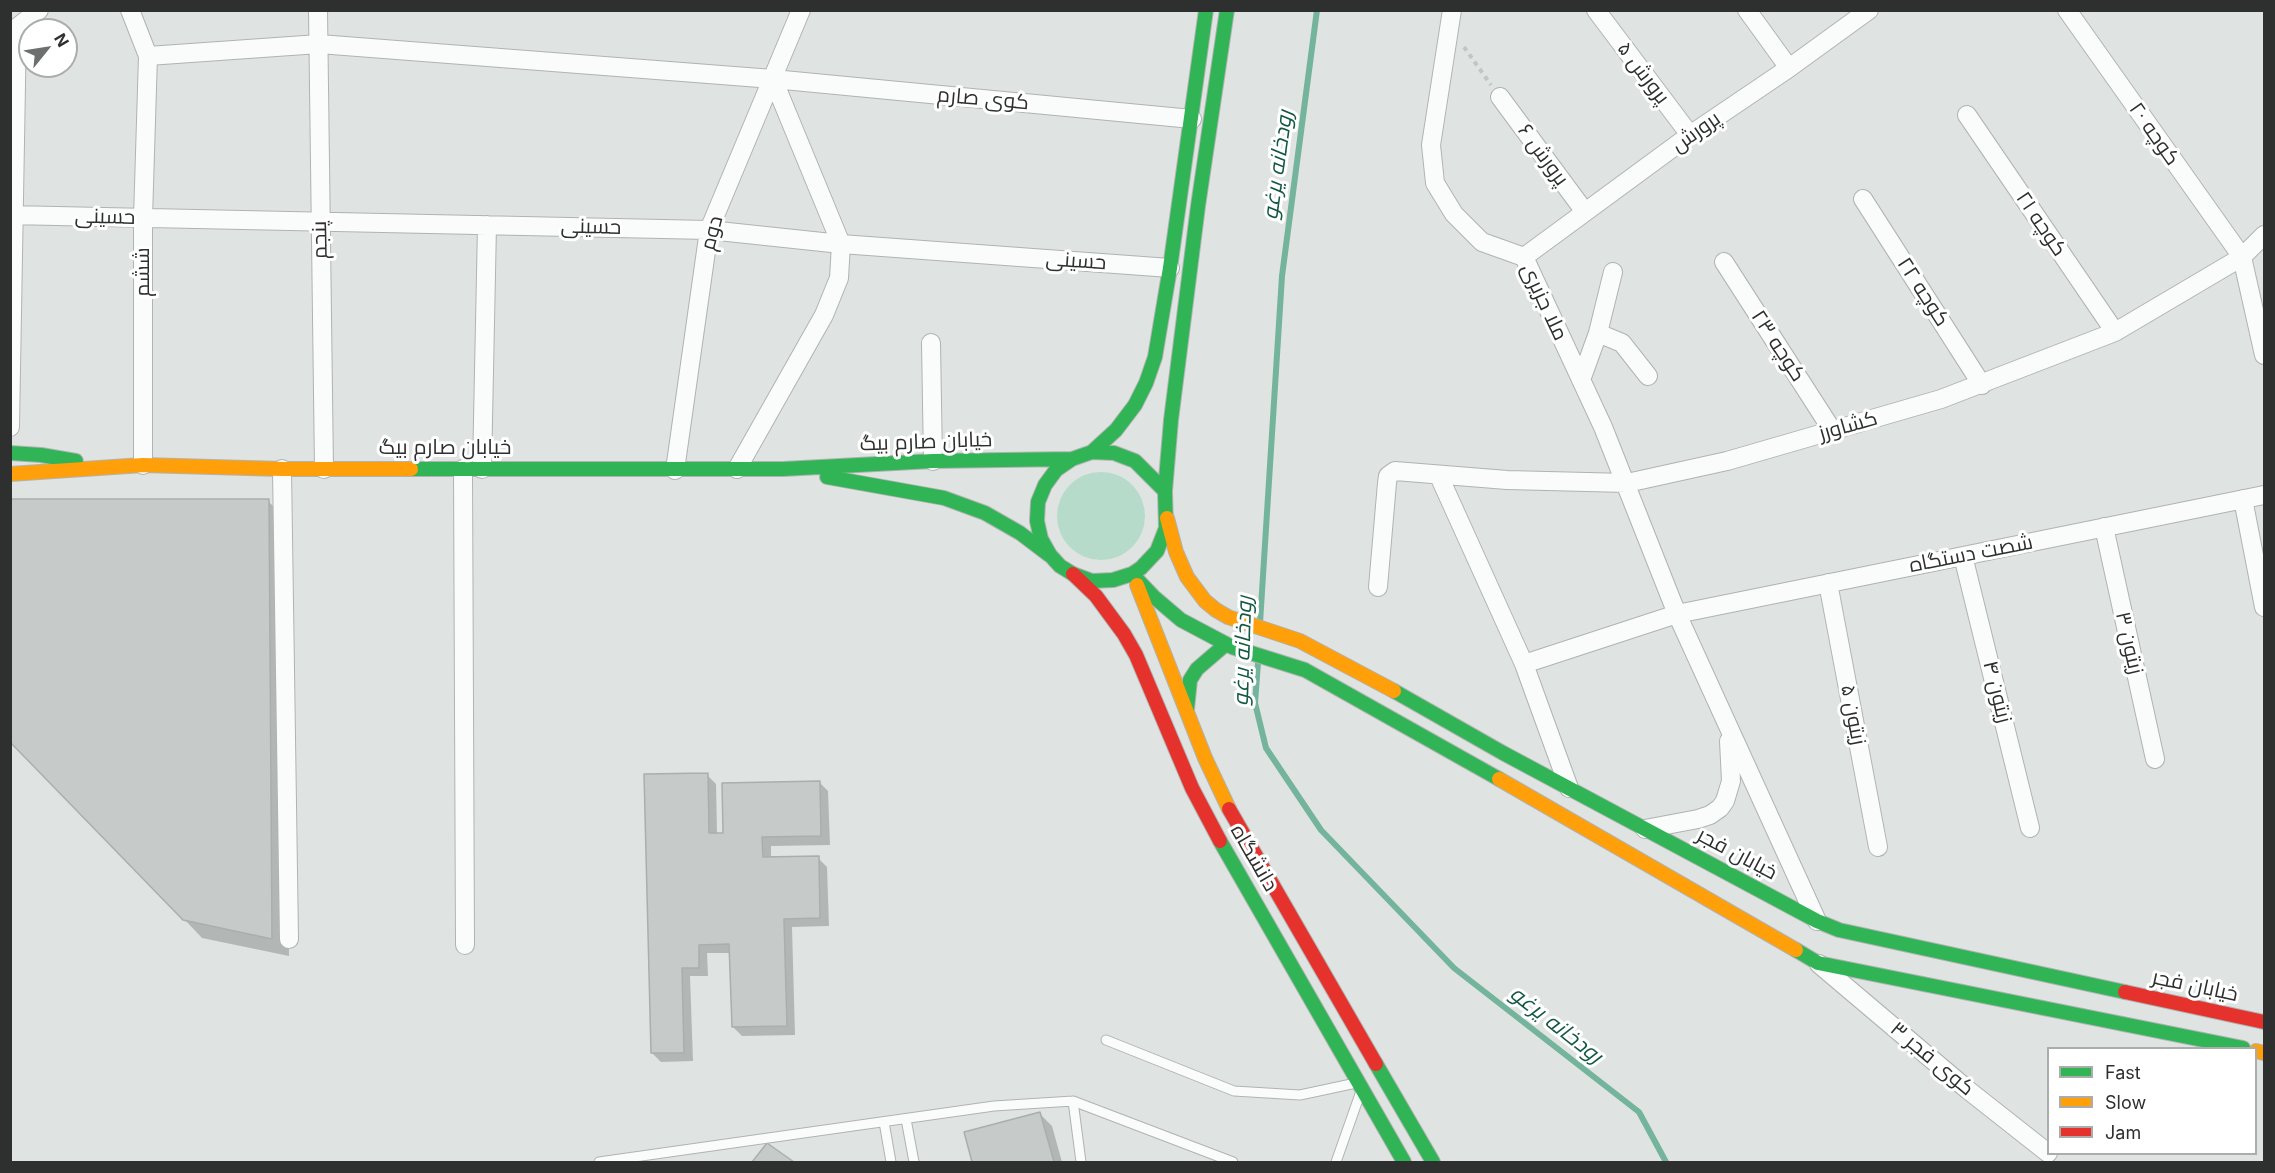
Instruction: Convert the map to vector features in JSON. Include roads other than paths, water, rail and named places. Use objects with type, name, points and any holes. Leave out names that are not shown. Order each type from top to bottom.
[{"type":"main road","points":[[1092,452],[1116,430],[1135,405],[1155,357],[1192,119],[1206,10]]},
{"type":"main road","points":[[1165,491],[1135,460],[1114,453],[1092,452],[1071,459],[1056,470],[1045,485],[1038,502],[1037,521],[1041,539],[1050,555],[1060,566],[1092,581],[1103,581],[1132,574],[1146,564],[1157,551],[1164,535],[1167,518],[1165,491],[1171,420],[1198,206],[1227,10]]},
{"type":"main road","points":[[10,453],[41,455],[108,468]]},
{"type":"main road","name":"خیابان صارم بیگ","points":[[108,468],[143,465],[282,469],[675,471],[783,469],[933,461],[1071,459]]},
{"type":"main road","points":[[10,474],[108,468]]},
{"type":"main road","name":"خیابان صارم بیگ","points":[[783,469],[944,498],[985,513],[1020,533],[1050,555]]},
{"type":"main road","name":"خیابان فجر","points":[[1167,518],[1176,552],[1187,577],[1205,601],[1228,617],[1300,641],[1351,667],[1816,921],[1839,930],[2265,1022]]},
{"type":"main road","name":"دانشگاه","points":[[1073,574],[1096,596],[1124,634],[1136,655],[1192,788],[1217,836],[1404,1162]]},
{"type":"main road","points":[[1132,574],[1181,620],[1229,646],[1305,670],[1619,847],[1818,963],[2238,1047]]},
{"type":"main road","name":"دانشگاه","points":[[1132,574],[1205,758],[1231,812],[1433,1162]]},
{"type":"main road","points":[[1187,710],[1186,694],[1190,680],[1197,669],[1229,646]]},
{"type":"street","points":[[10,426],[14,30],[39,10]]},
{"type":"street","name":"ششم","points":[[130,10],[148,56],[143,218],[143,465]]},
{"type":"street","name":"پنجم","points":[[318,10],[324,469]]},
{"type":"street","name":"دوم","points":[[675,471],[710,230],[801,10]]},
{"type":"street","name":"پرورش ۵","points":[[1596,10],[1690,135]]},
{"type":"street","points":[[1747,10],[1789,68]]},
{"type":"street","name":"پرورش","points":[[1524,257],[1690,135],[1869,10]]},
{"type":"street","name":"کوچه ۲۰","points":[[2067,10],[2242,256]]},
{"type":"street","name":"ملا جزیری","points":[[1451,19],[1431,145],[1436,183],[1454,214],[1482,242],[1524,257],[1627,483],[1677,614],[1816,921]]},
{"type":"street","name":"کوی صارم","points":[[148,56],[319,44],[773,79],[1192,119]]},
{"type":"street","points":[[737,469],[824,315],[839,278],[841,244],[773,79]]},
{"type":"street","name":"پرورش ۶","points":[[1500,97],[1585,213]]},
{"type":"street","name":"کوچه ۲۱","points":[[1967,115],[2115,332]]},
{"type":"street","name":"کوچه ۲۲","points":[[1863,199],[1982,385]]},
{"type":"street","name":"حسینی","points":[[12,215],[710,230],[841,244],[1170,268]]},
{"type":"street","points":[[482,469],[487,225]]},
{"type":"street","name":"کشاورز","points":[[1378,587],[1388,476],[1395,471],[1507,480],[1627,483],[1727,461],[1941,399],[2115,332],[2242,256],[2265,235]]},
{"type":"street","points":[[2242,256],[2265,355]]},
{"type":"street","name":"کوچه ۲۳","points":[[1724,262],[1832,430]]},
{"type":"street","points":[[1581,380],[1598,333],[1613,272]]},
{"type":"street","points":[[1598,333],[1622,343],[1648,376]]},
{"type":"street","points":[[931,343],[933,461]]},
{"type":"street","points":[[282,469],[289,939]]},
{"type":"street","points":[[463,469],[465,945]]},
{"type":"street","points":[[1439,476],[1524,664],[1569,788]]},
{"type":"street","name":"شصت دستگاه","points":[[1524,664],[1677,614],[2265,495]]},
{"type":"street","points":[[2243,499],[2265,607]]},
{"type":"street","name":"زیتون ۳","points":[[2104,527],[2155,759]]},
{"type":"street","name":"زیتون ۴","points":[[1963,556],[2030,828]]},
{"type":"street","name":"زیتون ۵","points":[[1828,583],[1878,847]]},
{"type":"street","points":[[1645,829],[1698,819],[1720,808],[1728,794],[1731,781],[1728,727]]},
{"type":"street","name":"کوی فجر ۳","points":[[1818,963],[1968,1090],[2047,1151]]},
{"type":"lane","points":[[1106,1040],[1234,1091],[1300,1095],[1360,1086],[1335,1162]]},
{"type":"lane","points":[[1073,1101],[1082,1162]]},
{"type":"lane","points":[[599,1162],[655,1159],[994,1106],[1073,1101],[1233,1162]]},
{"type":"lane","points":[[906,1119],[914,1162]]},
{"type":"lane","points":[[884,1122],[891,1162]]},
{"type":"waterway","name":"رودخانه یرغو","points":[[1260,623],[1282,276],[1317,10]]},
{"type":"waterway","name":"رودخانه یرغو","points":[[1258,663],[1255,703],[1266,748],[1321,830],[1454,968],[1639,1112],[1666,1162]]}]
